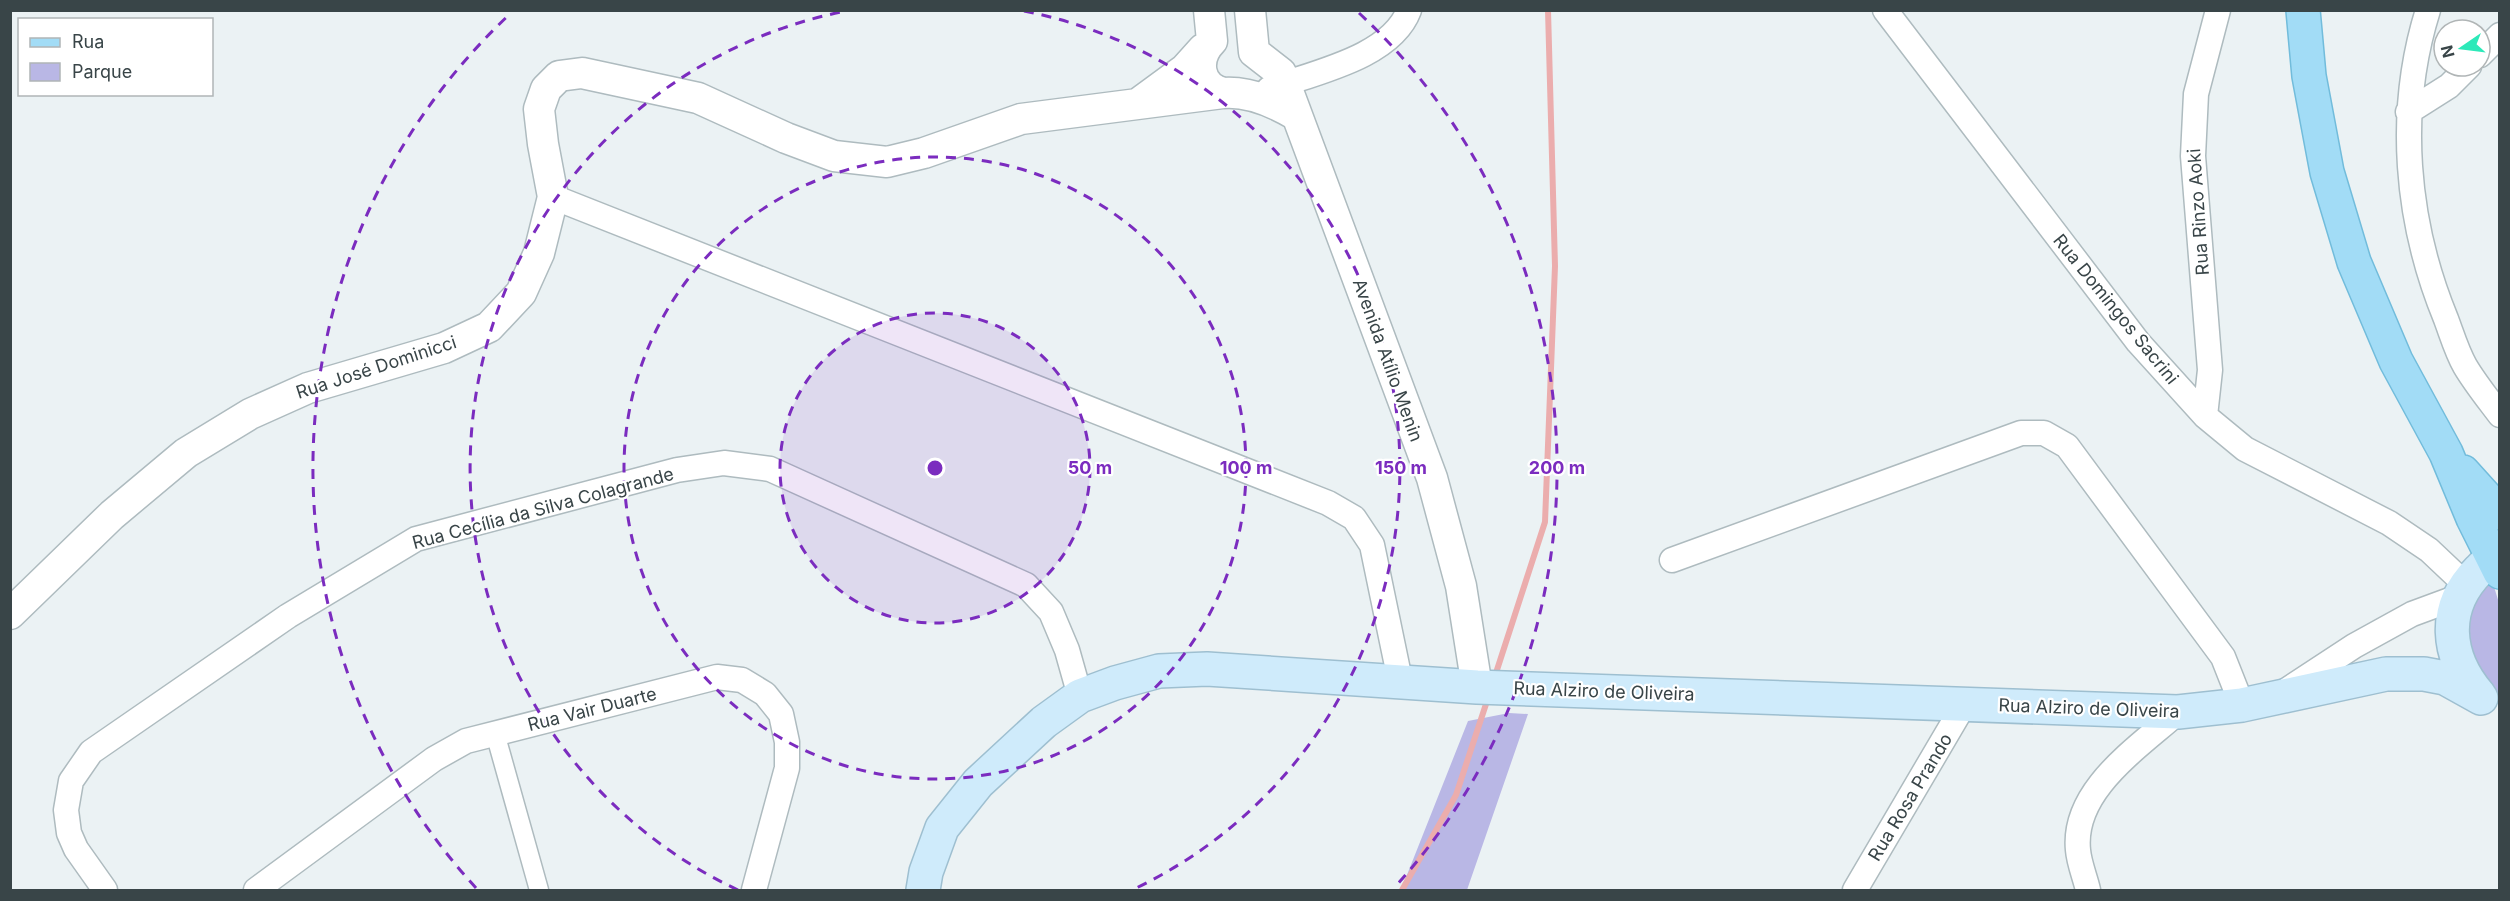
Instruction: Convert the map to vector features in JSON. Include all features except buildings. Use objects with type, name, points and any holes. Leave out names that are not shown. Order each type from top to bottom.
[{"type":"main road","points":[[2303,10],[2309,76],[2327,172],[2354,262],[2396,361],[2446,453],[2473,518],[2497,560]]},
{"type":"main road","points":[[2446,453],[2499,513]]},
{"type":"main road","name":"Rua Alziro de Oliveira","points":[[2386,674],[2422,655],[2458,603],[2497,560]]},
{"type":"main road","points":[[2458,603],[2456,657],[2466,679],[2490,704]]},
{"type":"main road","name":"Rua Alziro de Oliveira","points":[[923,891],[926,872],[942,828],[978,783],[1044,722],[1080,696],[1115,682],[1159,671],[1207,669],[1489,687],[2178,712],[2242,705],[2386,674],[2424,674],[2445,678],[2490,704]]},
{"type":"street","points":[[1209,10],[1207,45],[1200,59],[1201,73],[1208,85],[1276,103],[1296,115]]},
{"type":"street","points":[[1238,93],[1251,78],[1256,66],[1250,10]]},
{"type":"street","points":[[1400,680],[1372,544],[1354,518],[1328,502],[553,197],[539,109],[546,89],[560,76],[582,73],[698,98],[786,138],[834,156],[886,162],[924,153],[1021,119],[1238,93],[1285,83],[1348,62],[1381,45],[1406,18],[1409,10]]},
{"type":"street","name":"Rua Domingos Sacrini","points":[[1885,10],[2138,342],[2205,416],[2246,449],[2389,523],[2429,550],[2458,603]]},
{"type":"street","name":"Rua Rinzo Aoki","points":[[2205,416],[2210,370],[2193,156],[2196,94],[2218,10]]},
{"type":"street","points":[[2428,10],[2421,32],[2408,112],[2413,204],[2429,279],[2464,365],[2499,415]]},
{"type":"street","points":[[1135,105],[1185,69],[1207,45],[1229,37],[1243,42],[1254,52]]},
{"type":"street","name":"Avenida Atílio Menin","points":[[1254,52],[1281,73],[1432,478],[1489,687]]},
{"type":"street","points":[[2408,112],[2449,86],[2457,78]]},
{"type":"street","name":"Rua José Dominicci","points":[[10,614],[112,515],[186,453],[250,414],[308,387],[444,348],[489,327],[521,293],[539,253],[553,197]]},
{"type":"street","points":[[1672,560],[2020,434],[2044,433],[2067,446],[2223,657],[2242,705]]},
{"type":"street","name":"Rua Cecília da Silva Colagrande","points":[[105,891],[76,849],[69,833],[66,810],[71,781],[91,752],[288,616],[416,539],[677,470],[724,464],[770,470],[1026,585],[1051,612],[1068,650],[1080,696]]},
{"type":"street","points":[[2280,695],[2354,646],[2412,614],[2458,603]]},
{"type":"street","name":"Rua Vair Duarte","points":[[256,891],[434,759],[466,741],[717,677],[742,680],[765,694],[780,714],[788,742],[788,768],[754,891]]},
{"type":"street","name":"Rua Rosa Prando","points":[[1855,891],[1965,703]]},
{"type":"street","points":[[2088,891],[2078,849],[2082,810],[2104,779],[2178,712]]},
{"type":"street","points":[[495,733],[539,891]]},
{"type":"green space","points":[[2491,577],[2499,603],[2499,703],[2495,703],[2476,684],[2461,615]]},
{"type":"green space","points":[[1509,713],[1528,714],[1467,890],[1401,890],[1468,721]]},
{"type":"waterway","points":[[1495,676],[1545,522],[1555,266],[1548,10]]},
{"type":"waterway","points":[[1402,890],[1456,795],[1488,698]]}]
